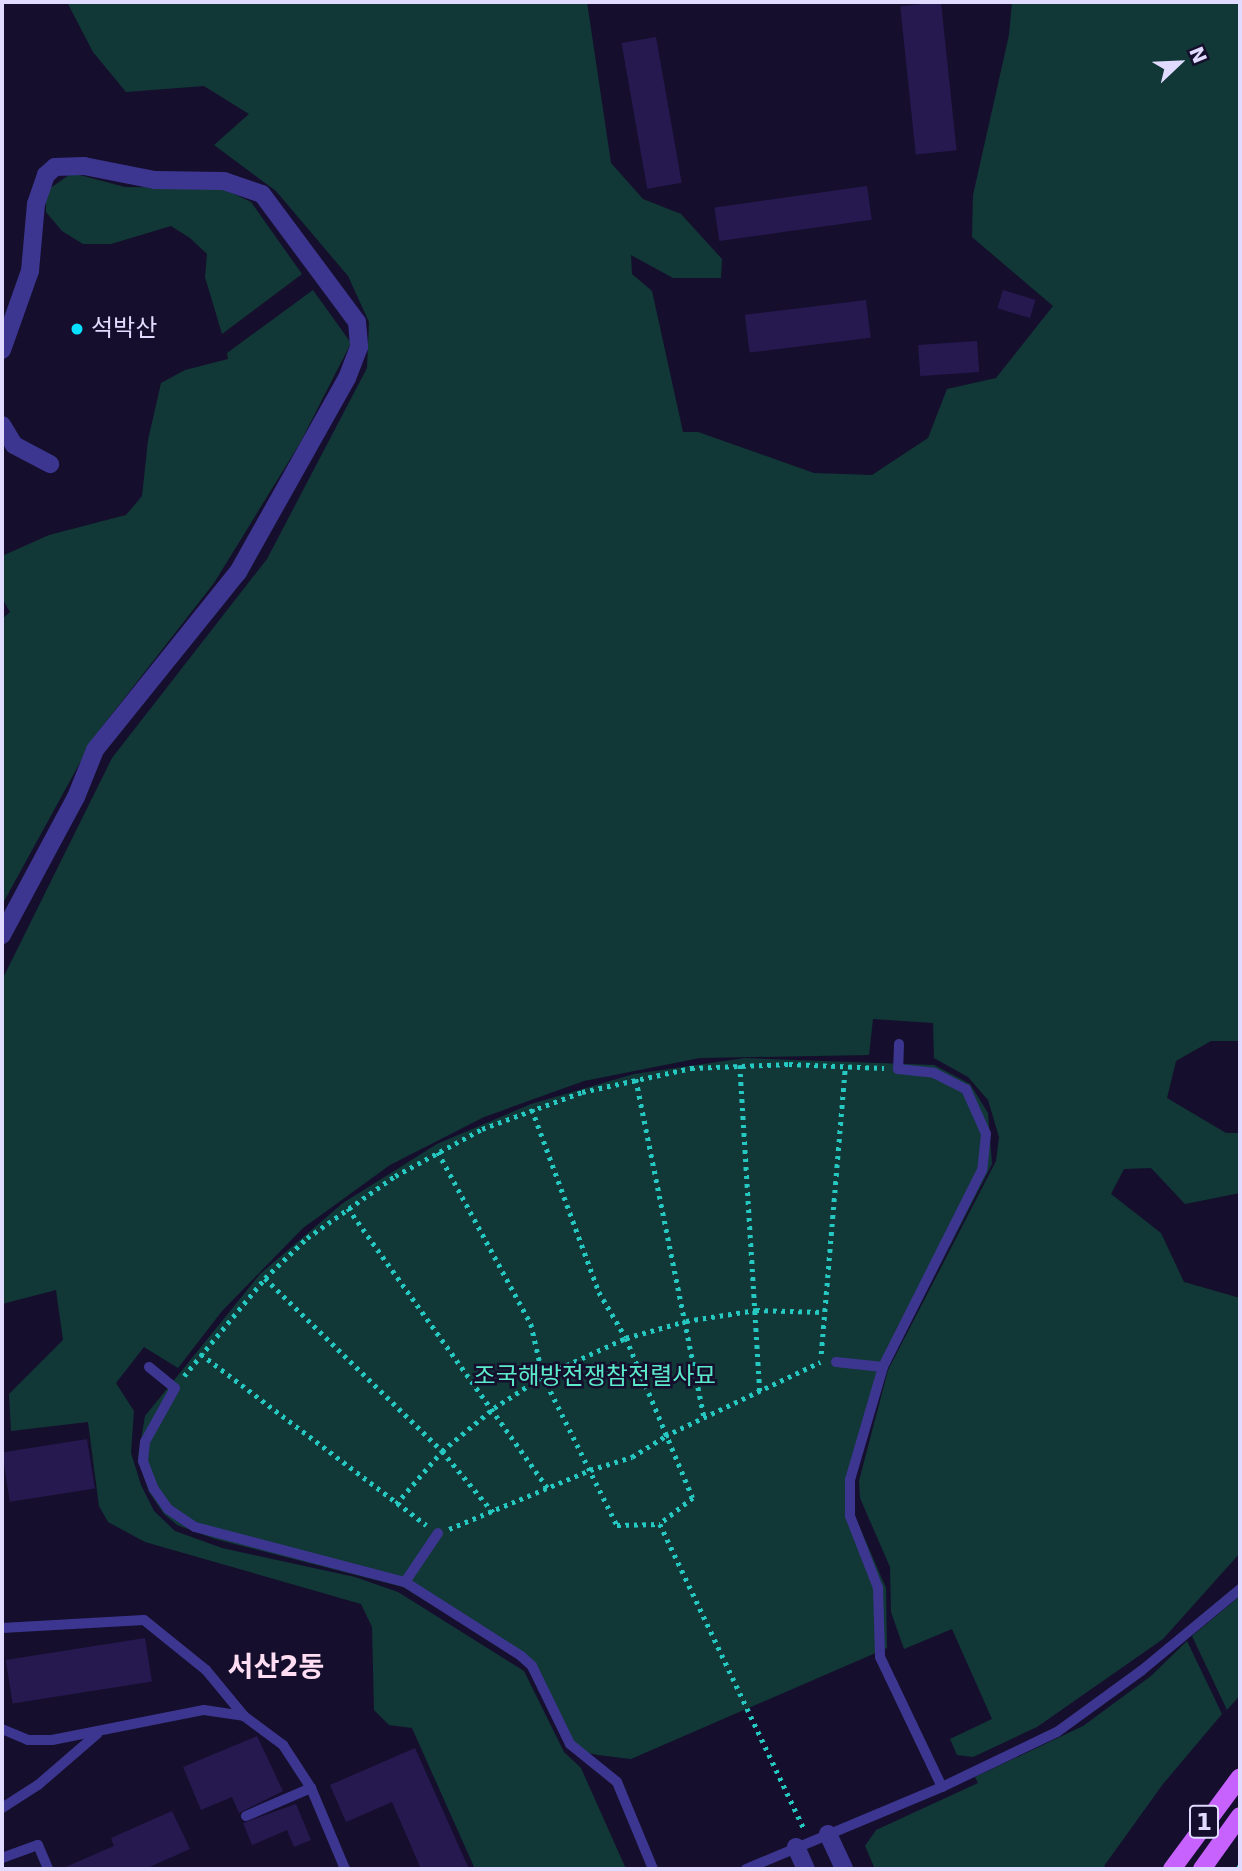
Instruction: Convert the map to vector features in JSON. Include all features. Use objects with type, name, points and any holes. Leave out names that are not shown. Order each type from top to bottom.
[{"type":"main road","name":"1","points":[[1171,1869],[1240,1777]]},
{"type":"main road","name":"1","points":[[1202,1869],[1240,1816]]},
{"type":"street","points":[[2,350],[30,271],[36,204],[46,175],[55,167],[84,166],[155,180],[224,181],[262,194],[303,255],[357,322],[359,347],[346,378],[238,572],[95,750],[76,797],[2,935]]},
{"type":"street","points":[[2,425],[14,445],[50,464]]},
{"type":"street","points":[[828,1834],[844,1869]]},
{"type":"street","points":[[803,1844],[806,1869]]},
{"type":"lane","points":[[899,1044],[898,1069],[934,1073],[965,1089],[981,1114],[986,1149],[982,1170],[883,1367],[850,1480],[850,1516],[878,1588],[880,1657],[942,1787]]},
{"type":"lane","points":[[836,1362],[883,1367]]},
{"type":"lane","points":[[149,1367],[175,1388],[145,1442],[143,1461],[154,1489],[181,1520],[405,1582],[532,1666],[570,1744],[617,1782],[653,1869]]},
{"type":"lane","points":[[405,1582],[438,1533]]},
{"type":"lane","points":[[746,1869],[942,1787],[1057,1732],[1141,1671],[1240,1589]]},
{"type":"lane","points":[[2,1628],[144,1620],[206,1670],[244,1716],[283,1745],[311,1788],[345,1869]]},
{"type":"lane","points":[[2,1729],[28,1740],[100,1732],[204,1710],[244,1716]]},
{"type":"lane","points":[[2,1808],[38,1785],[100,1732]]},
{"type":"lane","points":[[246,1816],[311,1788]]},
{"type":"lane","points":[[2,1858],[38,1845],[48,1869]]},
{"type":"path","points":[[175,1388],[265,1278],[348,1208],[438,1152],[532,1109],[636,1079],[740,1065],[898,1069]]},
{"type":"path","points":[[740,1065],[760,1391]]},
{"type":"path","points":[[821,1362],[845,1066]]},
{"type":"path","points":[[636,1079],[704,1418]]},
{"type":"path","points":[[438,1152],[531,1324],[542,1376],[617,1525],[660,1524],[693,1498],[626,1338],[599,1292],[532,1109]]},
{"type":"path","points":[[348,1208],[494,1408],[548,1488]]},
{"type":"path","points":[[265,1278],[442,1451],[493,1512]]},
{"type":"path","points":[[396,1504],[442,1451],[494,1408],[542,1376],[626,1338],[686,1321],[756,1310],[824,1312]]},
{"type":"path","points":[[201,1354],[396,1504],[438,1533],[590,1470],[632,1457],[665,1436],[821,1362],[836,1362]]},
{"type":"path","points":[[660,1524],[803,1844]]},
{"type":"green space","points":[[67,2],[587,2],[611,163],[643,199],[681,214],[722,259],[721,278],[673,278],[631,255],[632,274],[652,291],[683,432],[698,432],[814,473],[872,475],[928,438],[947,389],[996,378],[1053,306],[972,237],[973,195],[1009,35],[1012,2],[1240,2],[1240,1041],[1211,1041],[1176,1061],[1167,1098],[1226,1133],[1240,1133],[1240,1193],[1185,1204],[1151,1168],[1124,1169],[1111,1194],[1161,1233],[1184,1282],[1240,1298],[1240,1553],[1163,1639],[1037,1727],[973,1757],[957,1755],[950,1739],[992,1719],[952,1629],[904,1649],[891,1612],[890,1567],[860,1498],[859,1481],[888,1370],[996,1161],[999,1137],[988,1100],[968,1077],[934,1058],[933,1023],[873,1019],[869,1055],[700,1058],[584,1081],[484,1117],[390,1165],[303,1228],[222,1311],[178,1368],[144,1347],[116,1383],[134,1411],[131,1453],[141,1485],[154,1511],[175,1531],[222,1548],[355,1577],[398,1592],[524,1671],[564,1752],[581,1768],[626,1869],[475,1869],[412,1728],[389,1725],[374,1710],[372,1627],[361,1604],[145,1542],[108,1522],[99,1506],[88,1422],[11,1431],[9,1394],[63,1340],[56,1290],[2,1304],[2,980],[112,758],[267,559],[367,368],[369,322],[348,276],[276,191],[214,145],[249,114],[204,86],[126,92],[93,52]]},
{"type":"green space","points":[[72,173],[125,187],[222,188],[251,202],[302,274],[222,334],[205,277],[207,254],[190,238],[171,226],[111,244],[83,244],[62,231],[46,212],[46,191]]},
{"type":"green space","points":[[313,290],[351,343],[300,443],[214,583],[94,737],[2,905],[2,619],[10,612],[2,598],[2,556],[49,535],[126,515],[142,496],[148,440],[161,383],[185,370],[228,359],[227,353]]},
{"type":"green space","name":"조국해방전쟁참전렬사묘","points":[[745,1058],[934,1065],[970,1084],[988,1113],[992,1164],[887,1368],[853,1479],[854,1514],[886,1588],[887,1648],[631,1759],[598,1755],[569,1749],[527,1667],[517,1657],[403,1587],[215,1539],[177,1525],[164,1514],[149,1492],[138,1457],[145,1416],[260,1274],[343,1203],[437,1144],[531,1104],[634,1074]]},
{"type":"green space","points":[[1240,1596],[1240,1695],[1227,1710],[1192,1636]]},
{"type":"green space","points":[[1187,1641],[1222,1714],[1163,1784],[1104,1866],[1107,1869],[875,1869],[865,1846],[876,1830],[978,1783],[975,1777],[1083,1726],[1151,1676]]},
{"type":"building","points":[[941,2],[957,150],[916,154],[900,6]]},
{"type":"building","points":[[656,37],[682,183],[647,189],[622,43]]},
{"type":"building","points":[[867,186],[872,220],[719,241],[714,207]]},
{"type":"building","points":[[1003,290],[1036,300],[1030,318],[997,308]]},
{"type":"building","points":[[866,300],[871,338],[750,353],[745,315]]},
{"type":"building","points":[[977,341],[979,372],[920,376],[918,345]]},
{"type":"building","points":[[87,1439],[95,1488],[10,1502],[2,1452]]},
{"type":"building","points":[[145,1638],[152,1681],[13,1704],[6,1660]]},
{"type":"building","points":[[257,1736],[283,1791],[239,1813],[232,1797],[201,1810],[183,1767]]},
{"type":"building","points":[[415,1748],[469,1869],[421,1869],[392,1802],[346,1822],[330,1785]]},
{"type":"building","points":[[296,1804],[311,1840],[294,1847],[287,1830],[252,1845],[243,1823]]},
{"type":"building","points":[[172,1811],[190,1849],[145,1869],[61,1869],[114,1846],[111,1838]]},
{"type":"place","name":"석박산","points":[[77,329]]},
{"type":"district","name":"서산2동","points":[[276,1667]]}]
